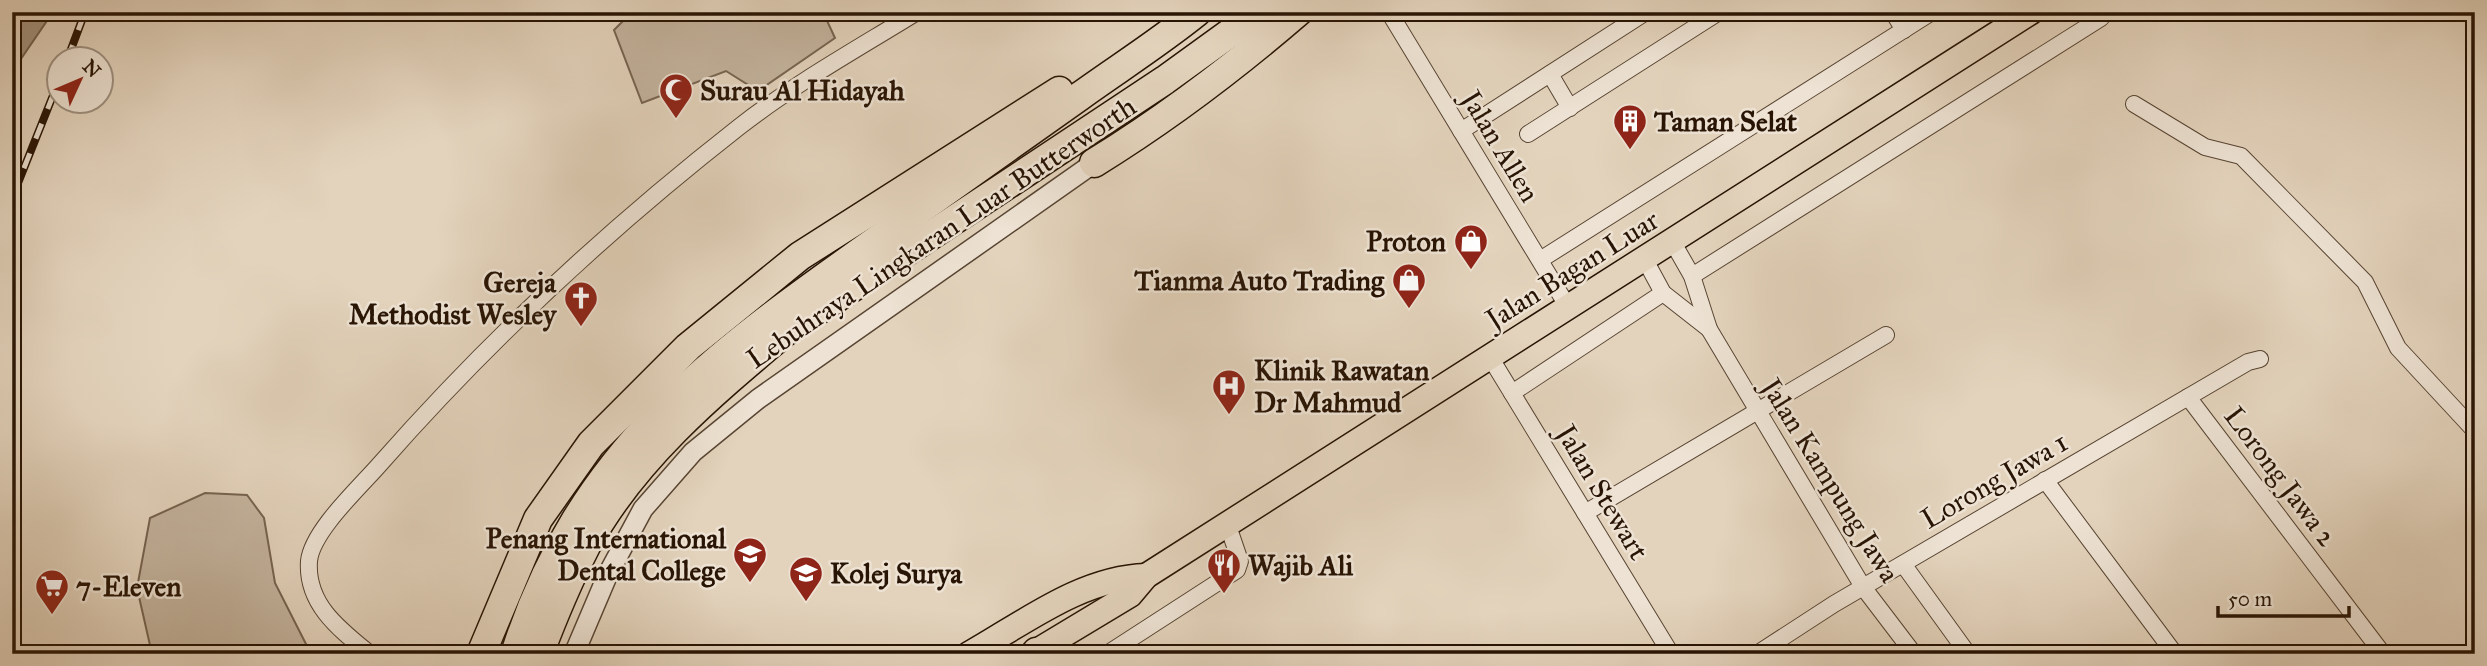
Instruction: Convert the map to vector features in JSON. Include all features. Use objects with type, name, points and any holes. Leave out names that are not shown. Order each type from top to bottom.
[{"type":"highway","name":"Lebuhraya Lingkaran Luar Butterworth","points":[[539,654],[586,545],[627,484],[702,404],[776,340],[802,306],[1197,12]]},
{"type":"highway","name":"Lebuhraya Lingkaran Luar Butterworth","points":[[515,654],[555,556],[587,500],[635,437],[691,379],[802,306],[1166,79],[1259,12]]},
{"type":"highway","points":[[1094,163],[1228,51],[1268,12]]},
{"type":"highway","points":[[1094,163],[1167,118],[1239,64],[1298,12]]},
{"type":"highway","points":[[481,654],[538,519],[591,444],[688,347],[792,262],[1046,99],[1089,73],[1165,36]]},
{"type":"main road","name":"Jalan Bagan Luar","points":[[1034,653],[1130,595],[1146,576],[1227,523],[2031,12]]},
{"type":"main road","name":"Jalan Bagan Luar","points":[[969,654],[1076,593],[1117,577],[1146,576]]},
{"type":"street","points":[[370,654],[340,629],[317,600],[310,582],[309,558],[322,532],[408,430],[549,290],[740,126],[832,64],[917,12]]},
{"type":"street","name":"Jalan Allen","points":[[1389,12],[1568,307]]},
{"type":"street","points":[[1461,131],[1646,12]]},
{"type":"street","points":[[1528,134],[1719,12]]},
{"type":"street","points":[[1893,12],[1904,30]]},
{"type":"street","points":[[1540,260],[1932,12]]},
{"type":"street","points":[[1692,276],[2101,18],[2097,12]]},
{"type":"street","points":[[1550,74],[1570,108]]},
{"type":"street","points":[[2134,104],[2205,147],[2241,156],[2365,282],[2398,348],[2475,431]]},
{"type":"street","points":[[574,654],[608,573],[643,509],[693,452],[758,399],[1094,163]]},
{"type":"street","name":"Jalan Kampung Jawa","points":[[1672,241],[1692,276],[1709,329],[1864,587],[1914,654]]},
{"type":"street","name":"Jalan Kampung Jawa","points":[[1644,258],[1664,293],[1709,329]]},
{"type":"street","points":[[1512,393],[1664,293]]},
{"type":"street","points":[[1585,513],[1886,335]]},
{"type":"street","name":"Jalan Stewart","points":[[1490,357],[1671,654]]},
{"type":"street","name":"Lorong Jawa 1","points":[[1757,654],[1864,587],[2046,480],[2248,362],[2260,359]]},
{"type":"street","name":"Lorong Jawa 2","points":[[2188,397],[2383,654]]},
{"type":"street","points":[[2046,480],[2175,654]]},
{"type":"street","points":[[1107,654],[1237,570],[1240,561],[1227,523]]},
{"type":"street","points":[[1903,564],[1968,654]]},
{"type":"shaded area","points":[[12,12],[53,12],[12,72]]},
{"type":"shaded area","points":[[632,12],[823,12],[835,38],[758,91],[726,71],[642,103],[614,30]]},
{"type":"shaded area","points":[[205,493],[247,495],[264,518],[275,583],[308,648],[315,654],[152,654],[137,588],[150,518]]},
{"type":"railway","points":[[72,46],[85,12]]},
{"type":"railway","points":[[12,198],[46,113]]},
{"type":"place","name":"Surau Al Hidayah","points":[[676,120]]},
{"type":"place","name":"Taman Selat","points":[[1630,151]]},
{"type":"place","name":"Proton","points":[[1471,271]]},
{"type":"place","name":"Tianma Auto Trading","points":[[1409,310]]},
{"type":"place","name":"Gereja Methodist Wesley","points":[[581,328]]},
{"type":"place","name":"Klinik Rawatan Dr Mahmud","points":[[1229,416]]},
{"type":"place","name":"Penang International Dental College","points":[[750,584]]},
{"type":"place","name":"Wajib Ali","points":[[1224,595]]},
{"type":"place","name":"Kolej Surya","points":[[806,603]]},
{"type":"place","name":"7-Eleven","points":[[52,616]]}]
